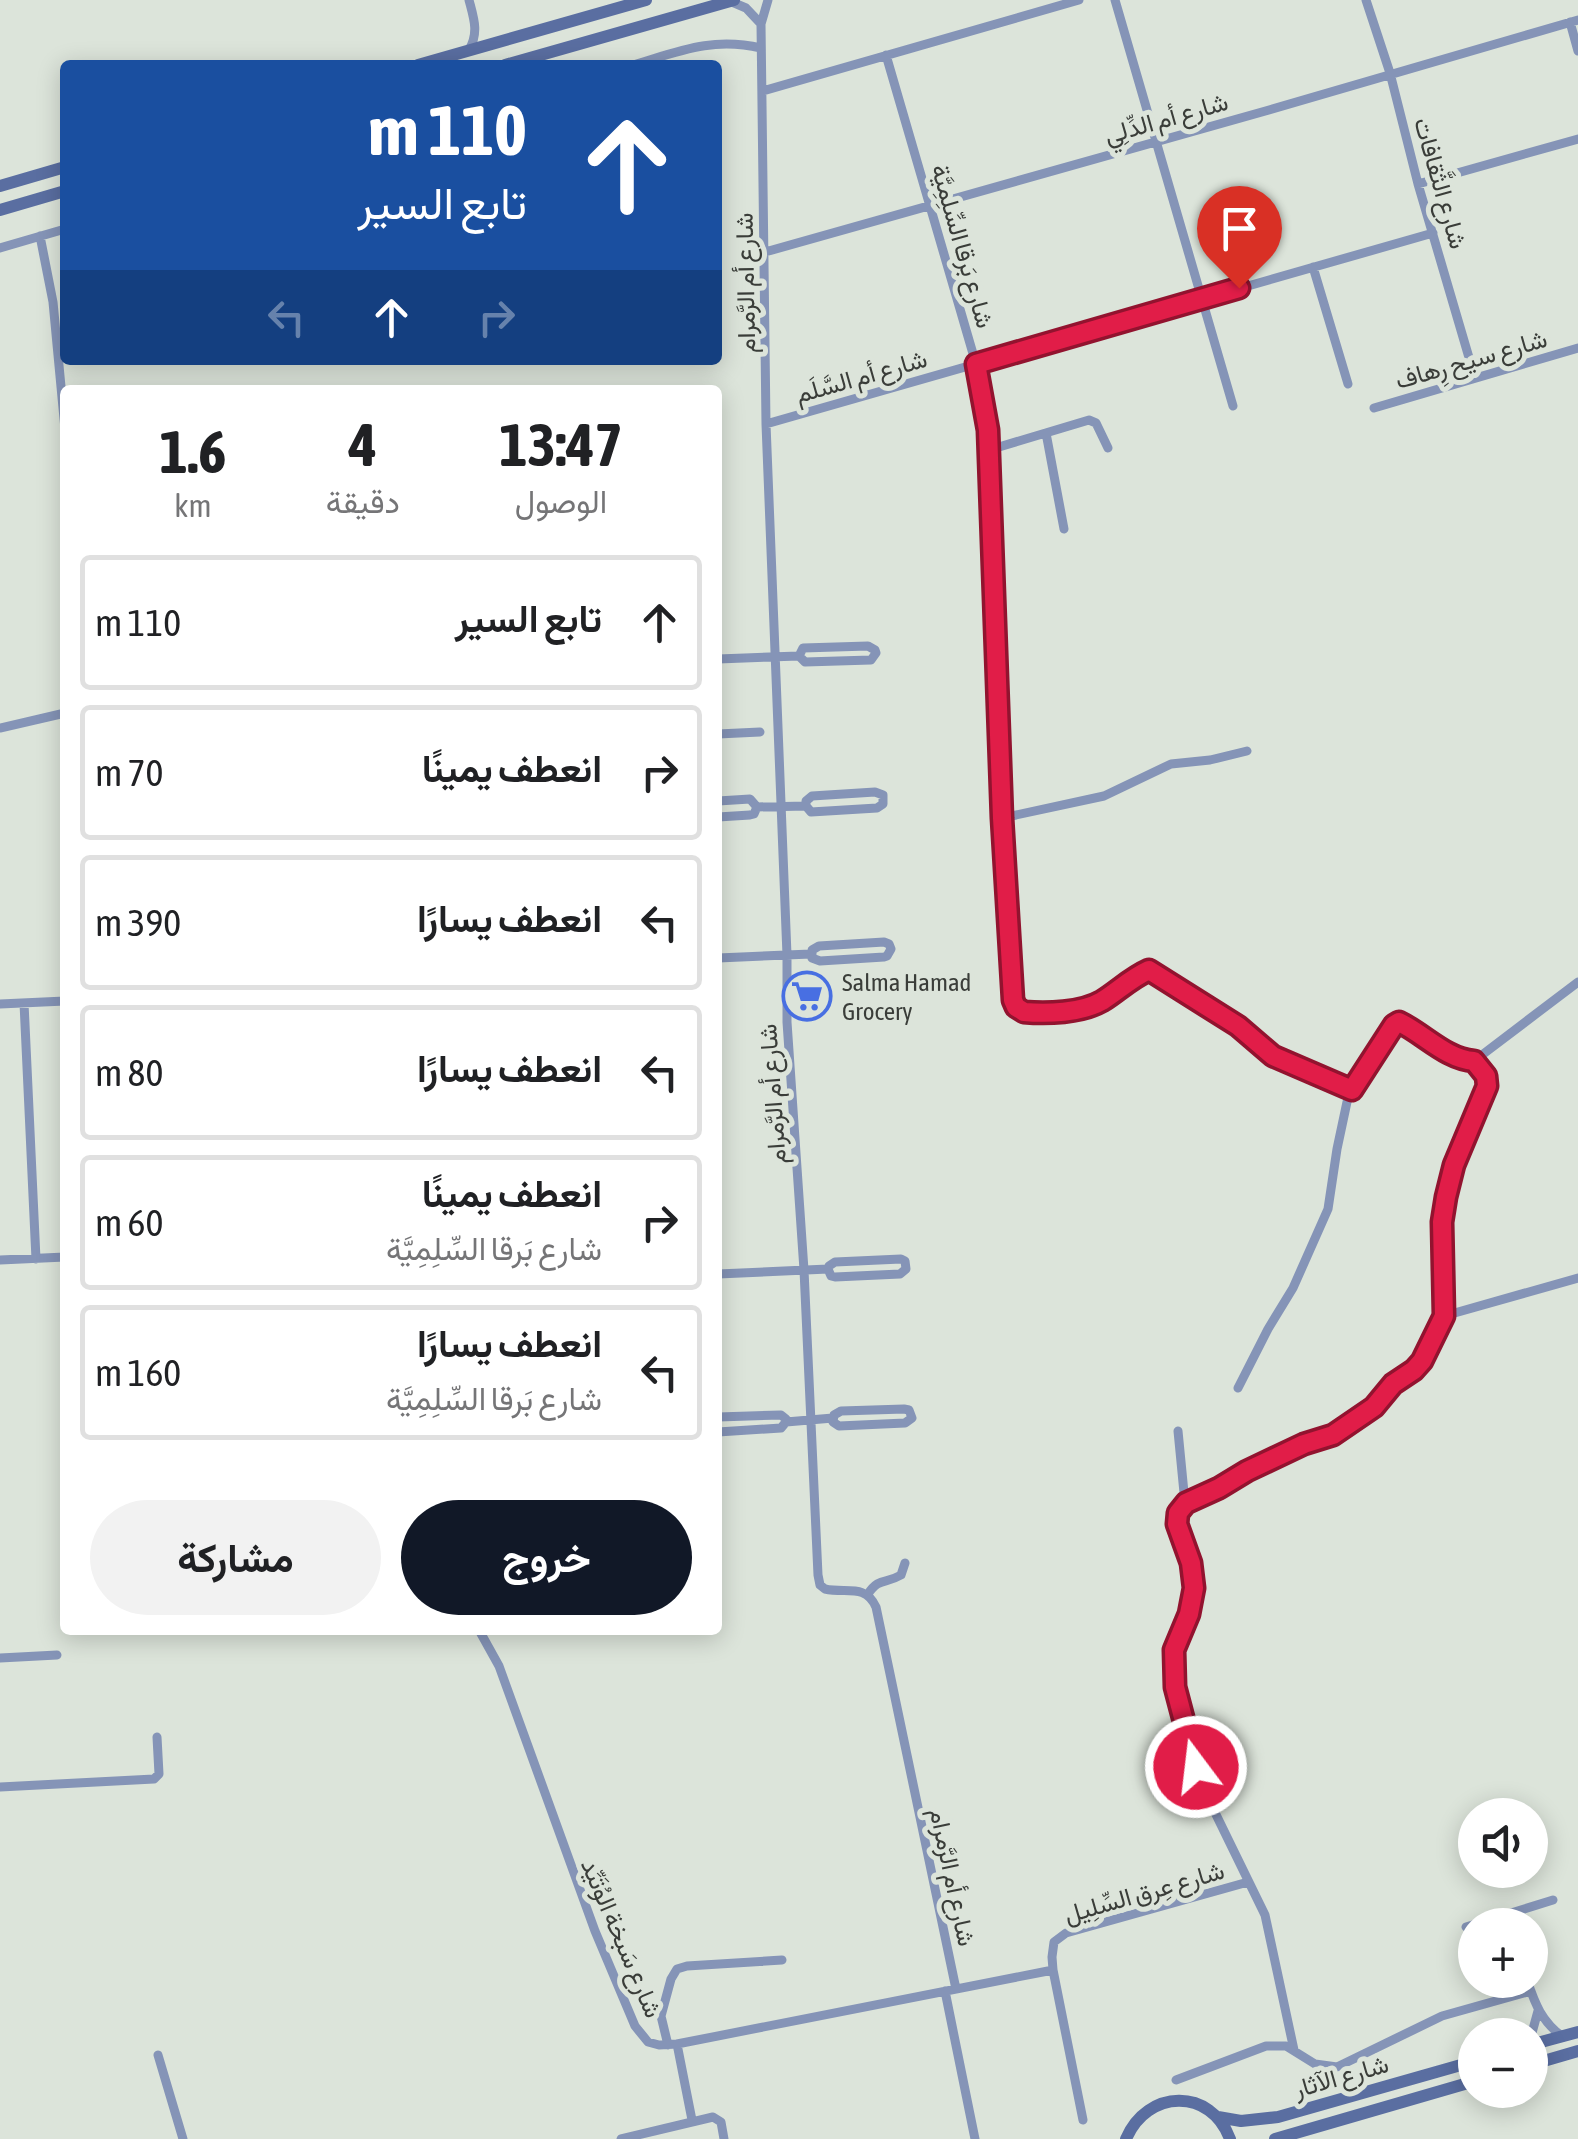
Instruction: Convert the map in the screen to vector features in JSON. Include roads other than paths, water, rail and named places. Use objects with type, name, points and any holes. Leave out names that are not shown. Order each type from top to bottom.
[{"type":"street","points":[[469,0],[476,24],[485,36],[498,42]]},
{"type":"street","points":[[435,60],[646,0]]},
{"type":"street","name":"شارع أم الرَّمرام","points":[[768,0],[761,24],[766,424],[787,1022],[804,1270],[818,1580],[824,1590],[868,1594],[878,1614],[951,1990],[974,2139]]},
{"type":"street","points":[[762,91],[1079,0]]},
{"type":"street","points":[[1115,0],[1233,406]]},
{"type":"street","name":"شارع الثَّقافات","points":[[1366,0],[1476,378]]},
{"type":"street","points":[[523,60],[732,1],[746,8],[761,24]]},
{"type":"street","points":[[1574,21],[1578,51]]},
{"type":"street","name":"شارع أم الدِّلِي","points":[[764,252],[1574,21]]},
{"type":"street","points":[[469,50],[476,24]]},
{"type":"street","points":[[651,60],[717,42],[761,48]]},
{"type":"street","name":"شارع بَرقا السِّلِمِيَّة","points":[[886,56],[976,364],[987,418],[1002,818],[1016,1007],[1024,1012],[1086,1008],[1149,970],[1238,1026],[1273,1056],[1352,1090]]},
{"type":"street","points":[[1418,184],[1578,139]]},
{"type":"street","points":[[0,186],[60,168]]},
{"type":"street","points":[[0,210],[60,192]]},
{"type":"street","points":[[0,248],[60,230]]},
{"type":"street","name":"شارع أم السَّلَم","points":[[766,424],[1433,232]]},
{"type":"street","points":[[40,236],[53,302],[61,385]]},
{"type":"street","points":[[1313,266],[1348,384]]},
{"type":"street","points":[[53,302],[60,301]]},
{"type":"street","name":"شارع سيح رِهاف","points":[[1374,408],[1578,348]]},
{"type":"street","points":[[989,450],[1092,420],[1108,448]]},
{"type":"street","points":[[1046,433],[1064,529]]},
{"type":"street","points":[[722,658],[798,656],[805,662],[871,660],[876,654],[868,646],[803,648],[798,656]]},
{"type":"street","points":[[0,728],[60,715]]},
{"type":"street","points":[[722,734],[760,732]]},
{"type":"street","points":[[1002,818],[1104,796],[1170,764],[1247,751]]},
{"type":"street","points":[[875,792],[884,800],[877,808],[811,812],[806,806],[812,796],[875,792]]},
{"type":"street","points":[[722,801],[750,799],[757,806],[806,806]]},
{"type":"street","points":[[722,816],[750,815],[757,806]]},
{"type":"street","points":[[884,942],[891,949],[888,956],[852,959],[816,960],[811,954],[819,946],[884,942]]},
{"type":"street","points":[[722,958],[811,954]]},
{"type":"street","points":[[1238,1388],[1294,1288],[1328,1209],[1346,1102],[1394,1025],[1399,1022],[1449,1054],[1474,1061],[1578,982]]},
{"type":"street","points":[[0,1004],[60,1001]]},
{"type":"street","points":[[24,1003],[36,1258]]},
{"type":"street","points":[[1294,2050],[1269,1928],[1205,1792],[1175,1687],[1174,1650],[1189,1614],[1194,1588],[1191,1563],[1177,1524],[1178,1513],[1186,1503],[1228,1480],[1295,1448],[1328,1438],[1364,1414],[1422,1361],[1444,1316],[1442,1222],[1446,1197],[1454,1165],[1487,1086],[1486,1076],[1474,1061]]},
{"type":"street","points":[[0,1260],[60,1257]]},
{"type":"street","points":[[722,1274],[828,1269],[836,1262],[896,1258],[906,1265],[900,1274],[834,1277],[828,1269]]},
{"type":"street","points":[[1444,1316],[1578,1278]]},
{"type":"street","points":[[904,1409],[912,1413],[905,1424],[840,1426],[833,1418],[840,1412],[904,1409]]},
{"type":"street","points":[[722,1416],[780,1415],[786,1422]]},
{"type":"street","points":[[722,1432],[781,1428],[786,1422],[833,1418]]},
{"type":"street","points":[[1178,1431],[1186,1503]]},
{"type":"street","points":[[868,1594],[880,1581],[901,1575],[905,1563]]},
{"type":"street","name":"شارع سَبخة الوُتَيِّد","points":[[482,1635],[500,1666],[595,1931],[634,2026],[648,2042],[672,2045],[1054,1970]]},
{"type":"street","points":[[0,1658],[58,1655]]},
{"type":"street","points":[[0,1787],[154,1780],[159,1774],[158,1737]]},
{"type":"street","name":"شارع عِرق السِّلِيل","points":[[1054,1970],[1054,1942],[1066,1933],[1248,1882]]},
{"type":"street","points":[[1534,1908],[1553,1900]]},
{"type":"street","points":[[692,2120],[661,2016],[671,1979],[677,1969],[687,1966],[782,1960]]},
{"type":"street","points":[[1054,1970],[1083,2120]]},
{"type":"street","points":[[1176,2080],[1266,2046],[1286,2046],[1315,2064],[1337,2067],[1442,2016],[1509,1998]]},
{"type":"street","points":[[1533,1998],[1544,2021],[1563,2036]]},
{"type":"street","points":[[1536,2018],[1538,2011]]},
{"type":"street","points":[[1548,2039],[1578,2032]]},
{"type":"street","points":[[1548,2060],[1578,2051]]},
{"type":"street","points":[[158,2055],[184,2139]]},
{"type":"street","name":"شارع الآثار","points":[[1126,2139],[1140,2116],[1164,2102],[1193,2102],[1218,2117],[1241,2121],[1278,2117],[1458,2066]]},
{"type":"street","name":"شارع الآثار","points":[[1275,2139],[1458,2087]]},
{"type":"street","points":[[621,2139],[708,2117],[721,2122],[724,2139]]},
{"type":"street","points":[[1218,2117],[1230,2139]]},
{"type":"place","name":"Salma Hamad Grocery","points":[[807,996]]}]
